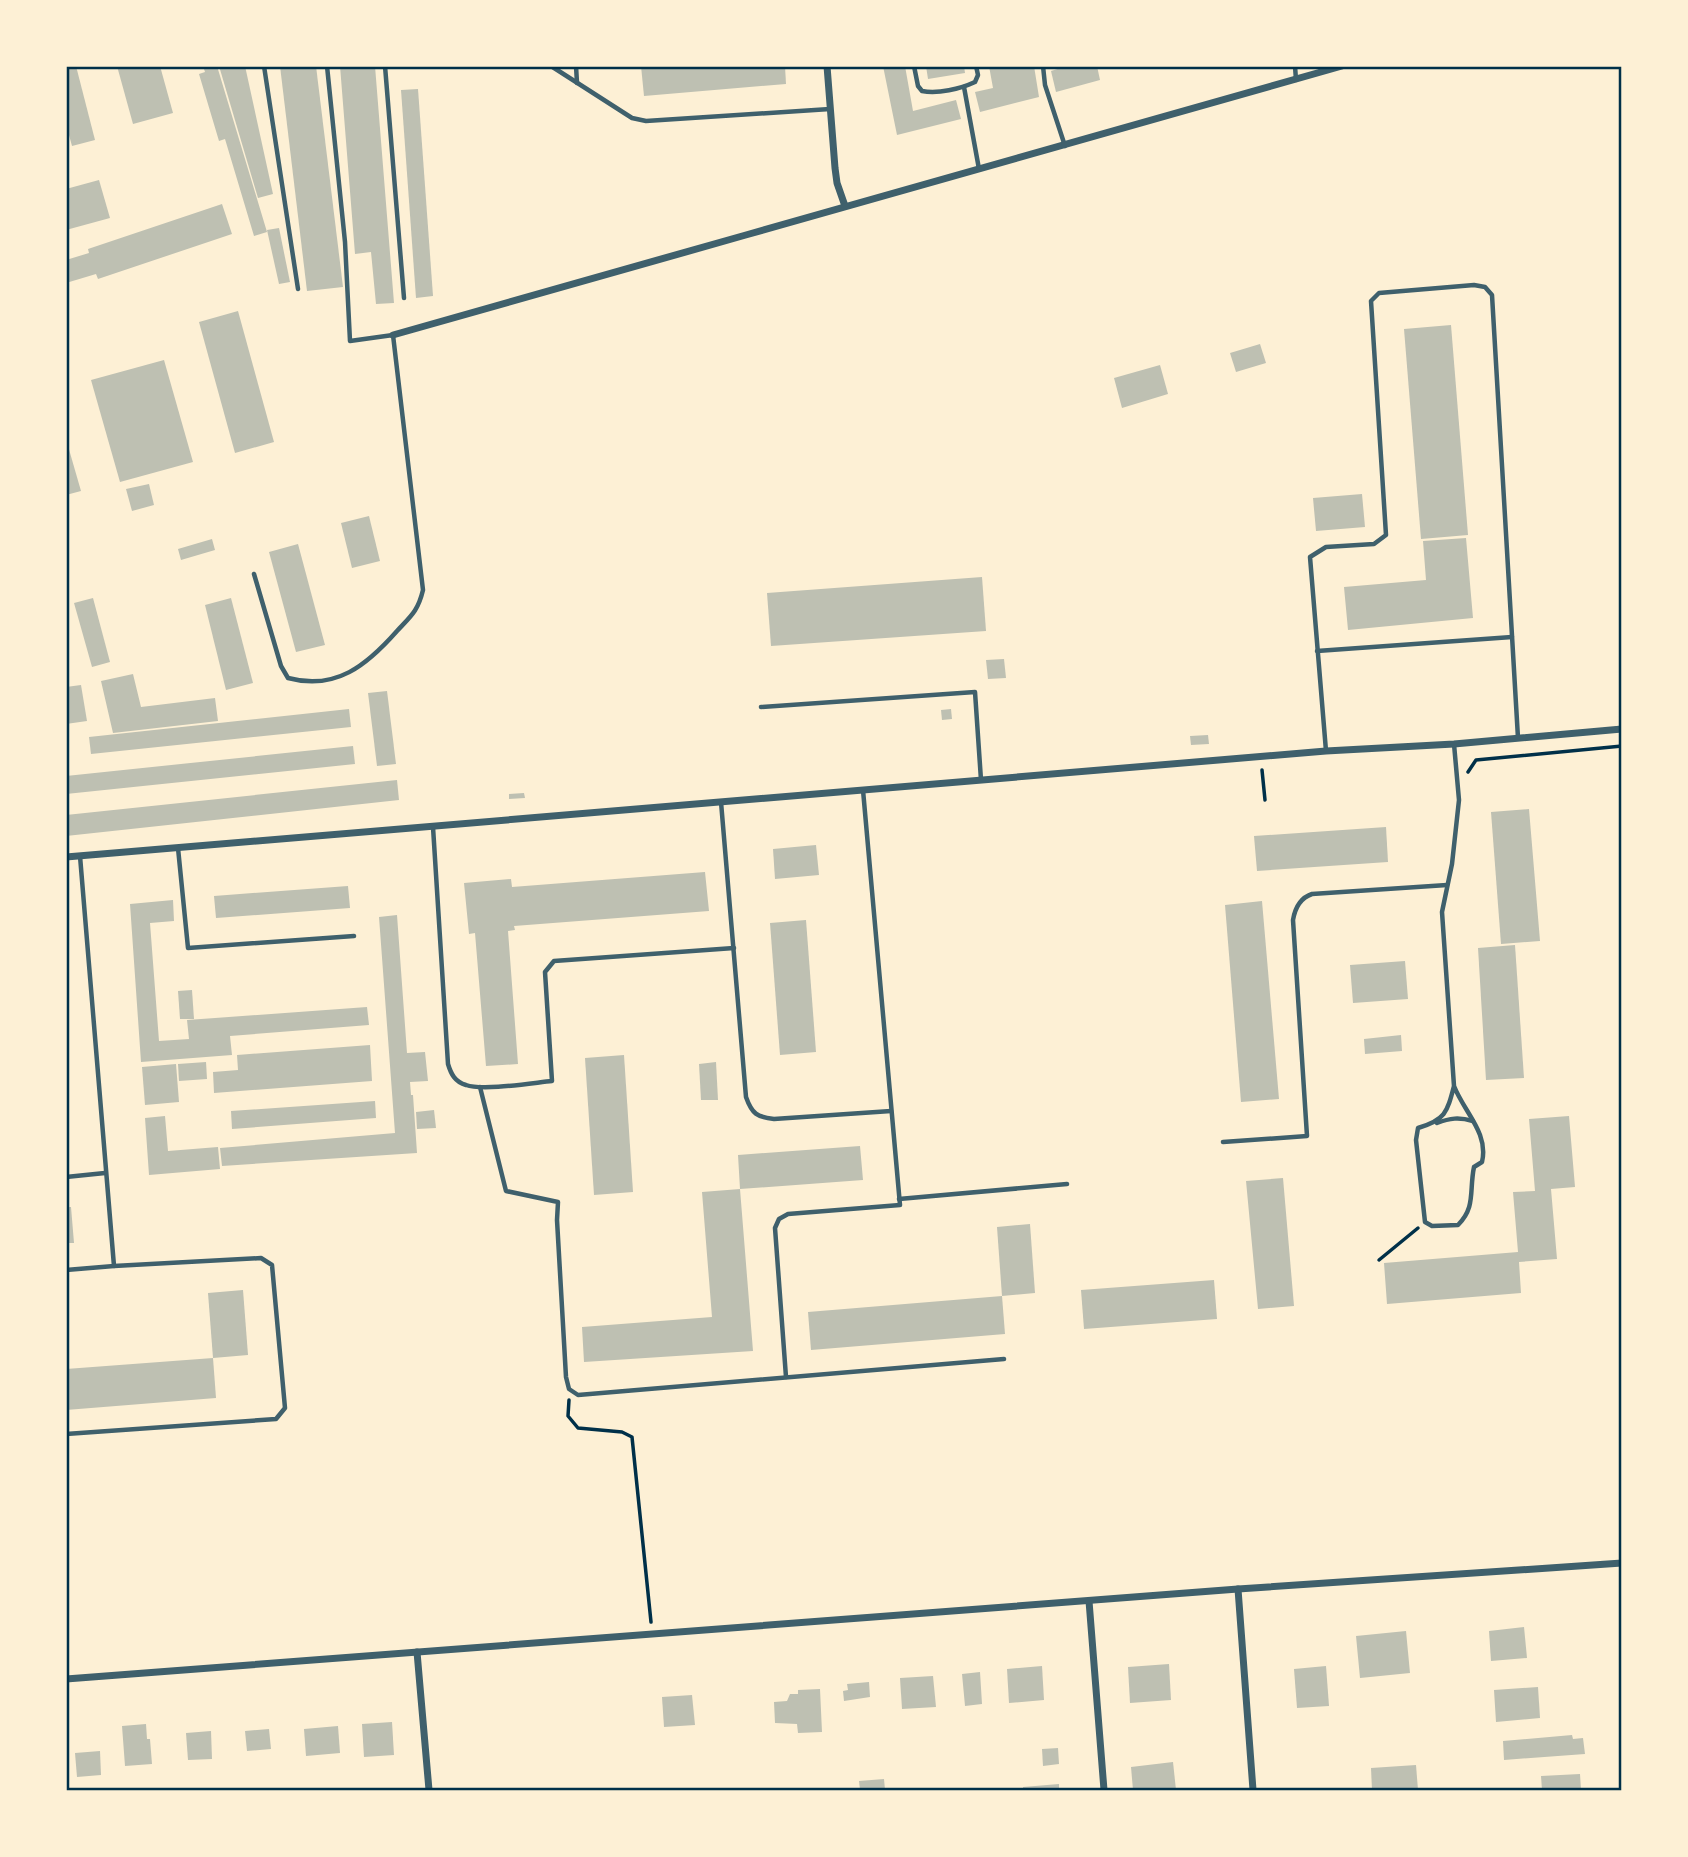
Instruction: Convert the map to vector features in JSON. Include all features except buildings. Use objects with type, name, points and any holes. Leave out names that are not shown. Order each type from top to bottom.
[{"type":"street","points":[[827,66],[836,175],[845,206]]},
{"type":"street","points":[[393,335],[845,206],[1065,147],[1342,66]]},
{"type":"street","points":[[66,857],[981,779],[1622,729]]},
{"type":"street","points":[[66,1679],[1238,1588],[1622,1563]]},
{"type":"street","points":[[1238,1588],[1253,1790]]},
{"type":"street","points":[[1089,1601],[1104,1790]]},
{"type":"street","points":[[417,1652],[429,1790]]},
{"type":"lane","points":[[264,66],[299,289]]},
{"type":"lane","points":[[254,574],[281,666],[288,678],[304,683],[330,681],[354,670],[376,654],[419,609],[423,590],[393,335],[351,341],[345,243],[327,66]]},
{"type":"lane","points":[[385,66],[404,298]]},
{"type":"lane","points":[[551,66],[632,118],[646,121],[830,109]]},
{"type":"lane","points":[[576,66],[577,83]]},
{"type":"lane","points":[[914,66],[922,92],[964,87],[975,82],[978,75],[976,66]]},
{"type":"lane","points":[[1043,66],[1045,85],[1065,147]]},
{"type":"lane","points":[[1294,66],[1296,80]]},
{"type":"lane","points":[[964,87],[979,170]]},
{"type":"lane","points":[[1326,751],[1310,557],[1326,547],[1374,544],[1386,535],[1371,301],[1379,293],[1474,285],[1485,287],[1492,295],[1518,738]]},
{"type":"lane","points":[[1317,651],[1512,637]]},
{"type":"lane","points":[[761,707],[975,692],[981,779]]},
{"type":"lane","points":[[1454,744],[1459,800],[1452,864],[1441,912],[1454,1086],[1461,1103],[1474,1121],[1482,1137],[1484,1153],[1482,1162],[1474,1167],[1471,1208],[1468,1215],[1458,1225],[1432,1226],[1425,1222],[1416,1140],[1418,1128],[1450,1118],[1474,1121]]},
{"type":"lane","points":[[786,1377],[775,1228],[779,1219],[788,1214],[900,1205],[863,789]]},
{"type":"lane","points":[[721,802],[746,1097],[750,1110],[758,1117],[774,1119],[891,1111]]},
{"type":"lane","points":[[432,826],[448,1065],[452,1076],[465,1085],[480,1087],[552,1081],[545,972],[554,961],[734,947]]},
{"type":"lane","points":[[178,848],[188,948],[354,936]]},
{"type":"lane","points":[[80,856],[114,1266]]},
{"type":"lane","points":[[1223,1142],[1307,1136],[1293,920],[1294,910],[1304,897],[1312,894],[1447,885]]},
{"type":"lane","points":[[1437,1123],[1449,1105],[1454,1086]]},
{"type":"lane","points":[[480,1087],[506,1191],[558,1202],[566,1364],[569,1389],[578,1395],[1004,1359]]},
{"type":"lane","points":[[66,1177],[105,1173]]},
{"type":"lane","points":[[900,1199],[1066,1184]]},
{"type":"lane","points":[[66,1270],[261,1258],[272,1265],[285,1408],[276,1419],[66,1434]]},
{"type":"path","points":[[1469,783],[1468,772],[1476,760],[1622,746]]},
{"type":"path","points":[[1262,770],[1265,800]]},
{"type":"path","points":[[1378,1260],[1425,1222]]},
{"type":"path","points":[[569,1389],[568,1416],[578,1428],[622,1432],[632,1437],[652,1634]]}]
